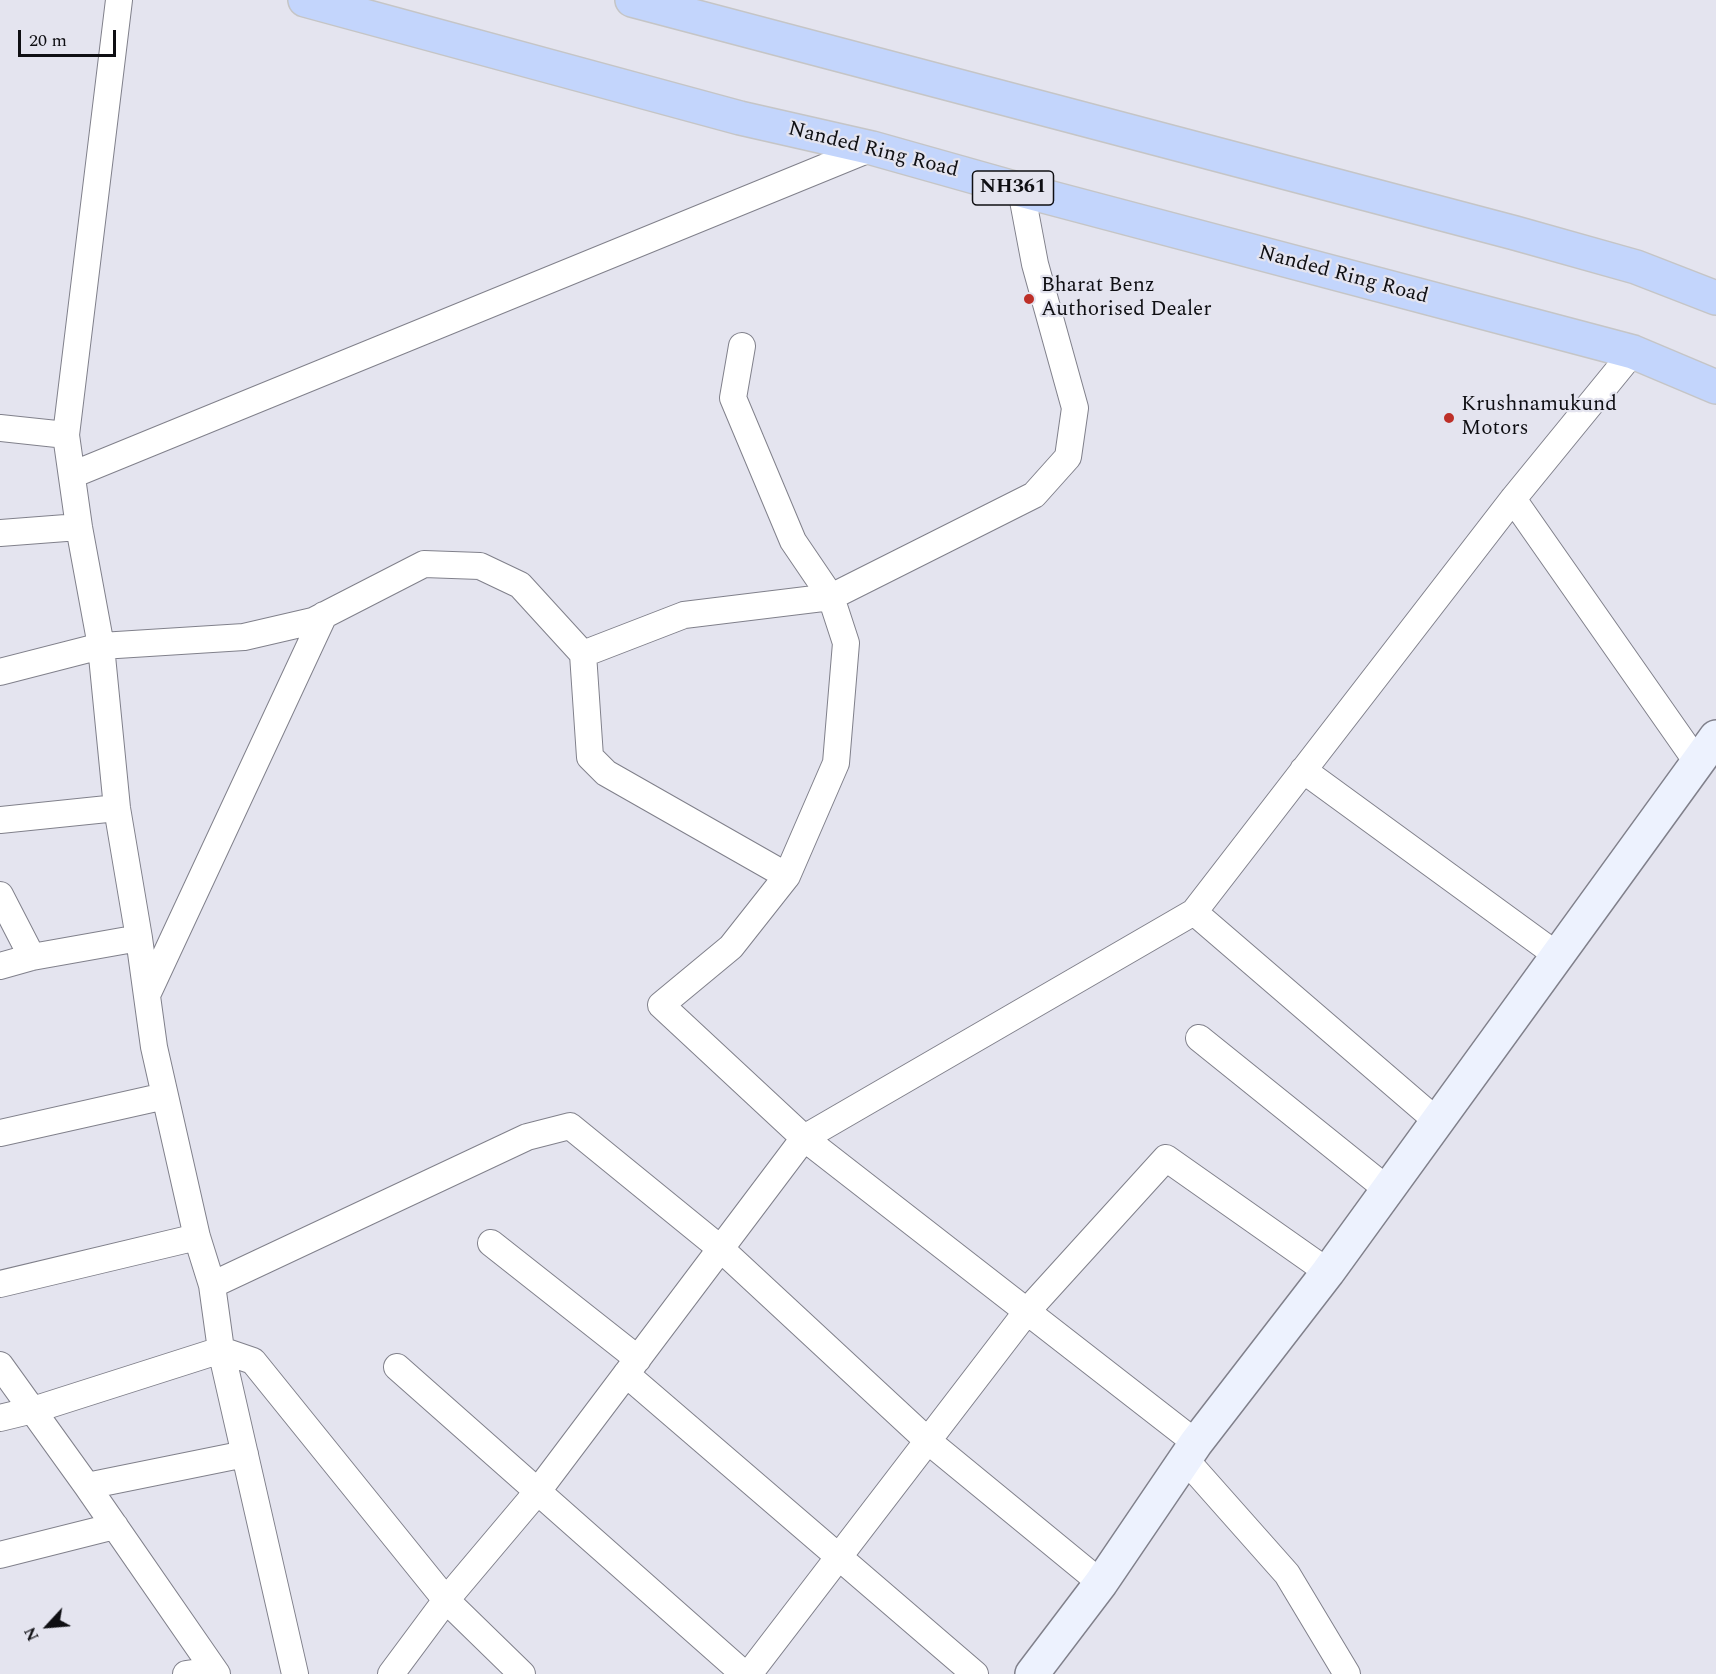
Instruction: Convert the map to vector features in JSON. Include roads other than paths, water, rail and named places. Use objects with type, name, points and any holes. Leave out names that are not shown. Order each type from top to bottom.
[{"type":"highway","name":"Nanded Ring Road","points":[[305,0],[740,118],[872,148],[1021,190],[1633,352],[1716,387]]},
{"type":"highway","points":[[632,0],[1526,236],[1636,267],[1716,298]]},
{"type":"street","points":[[119,0],[66,435],[79,527],[101,645],[117,808],[139,938],[154,1047],[197,1237],[212,1285],[221,1350],[295,1674]]},
{"type":"street","points":[[72,475],[872,148]]},
{"type":"street","points":[[583,654],[684,615],[831,597],[1034,495],[1068,457],[1075,408],[1035,264],[1021,190]]},
{"type":"street","points":[[742,346],[733,398],[793,541],[831,597],[846,643],[836,763],[787,876],[731,947],[661,1005],[804,1138],[1028,1310],[1190,1451],[1287,1574],[1347,1674]]},
{"type":"street","points":[[391,1674],[446,1600],[538,1491],[804,1138],[1194,912],[1513,499],[1633,352]]},
{"type":"street","points":[[0,428],[66,435]]},
{"type":"street","points":[[1032,1674],[1101,1582],[1190,1451],[1328,1272],[1707,750],[1513,499]]},
{"type":"street","points":[[0,533],[79,527]]},
{"type":"street","points":[[0,672],[101,645],[244,637],[313,621],[424,564],[480,566],[520,585],[583,654],[590,757],[597,765],[606,773],[787,876]]},
{"type":"street","points":[[147,995],[324,615]]},
{"type":"street","points":[[1303,770],[1558,956]]},
{"type":"street","points":[[0,820],[117,808]]},
{"type":"street","points":[[0,895],[32,957]]},
{"type":"street","points":[[1194,912],[1438,1122]]},
{"type":"street","points":[[0,966],[32,957],[139,938]]},
{"type":"street","points":[[1199,1038],[1388,1190]]},
{"type":"street","points":[[0,1134],[165,1096]]},
{"type":"street","points":[[212,1285],[527,1137],[570,1126],[722,1249],[928,1441],[1101,1582]]},
{"type":"street","points":[[749,1674],[1028,1310],[1166,1158],[1328,1272]]},
{"type":"street","points":[[0,1284],[197,1237]]},
{"type":"street","points":[[490,1243],[632,1367],[839,1557],[975,1674]]},
{"type":"street","points":[[0,1418],[33,1410],[221,1350],[253,1361],[446,1600],[522,1674]]},
{"type":"street","points":[[0,1365],[87,1486],[215,1672]]},
{"type":"street","points":[[397,1367],[744,1674]]},
{"type":"street","points":[[87,1486],[245,1454]]},
{"type":"street","points":[[0,1555],[115,1526]]},
{"type":"street","points":[[186,1674],[215,1672]]},
{"type":"place","name":"Bharat Benz Authorised Dealer","points":[[1029,299]]},
{"type":"place","name":"Krushnamukund Motors","points":[[1449,418]]}]
